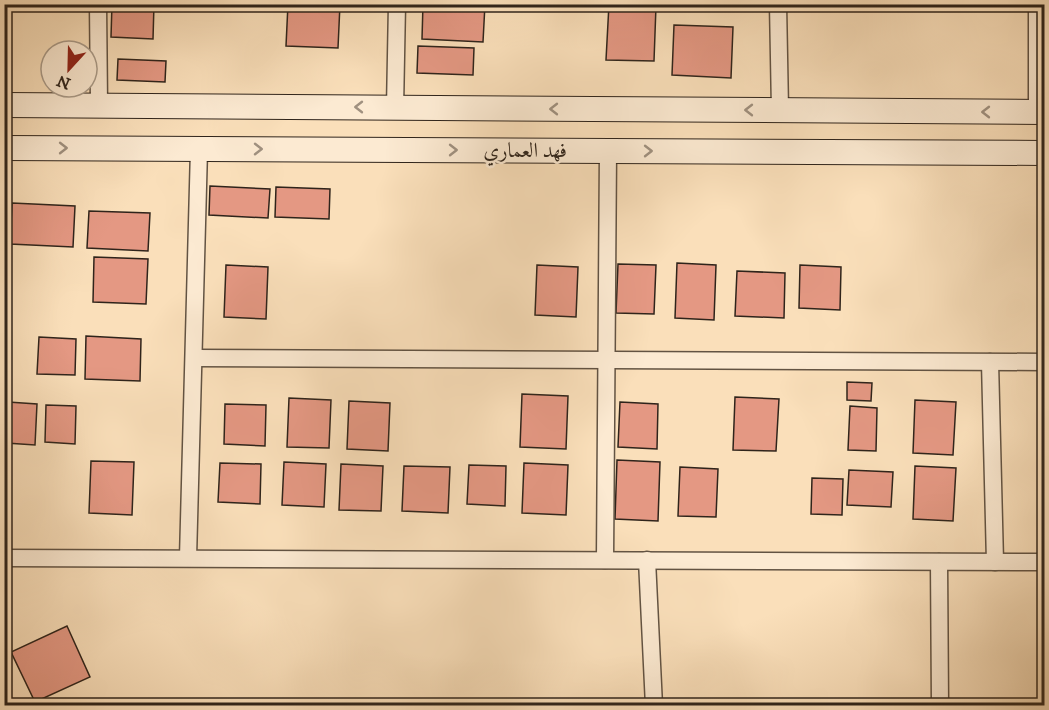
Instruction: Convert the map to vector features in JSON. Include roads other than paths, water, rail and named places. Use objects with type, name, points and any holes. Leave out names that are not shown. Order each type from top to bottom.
[{"type":"street","points":[[98,4],[99,105]]},
{"type":"street","points":[[395,108],[398,4]]},
{"type":"street","points":[[778,4],[780,111]]},
{"type":"street","points":[[4,105],[1041,112],[1037,4]]},
{"type":"street","name":"فهد العماري","points":[[4,148],[1044,153]]},
{"type":"street","points":[[188,558],[199,148]]},
{"type":"street","points":[[605,560],[608,151]]},
{"type":"street","points":[[194,358],[1044,363]]},
{"type":"street","points":[[990,362],[994,562]]},
{"type":"street","points":[[4,558],[1044,562]]},
{"type":"street","points":[[647,560],[654,705]]},
{"type":"street","points":[[939,562],[940,705]]}]
